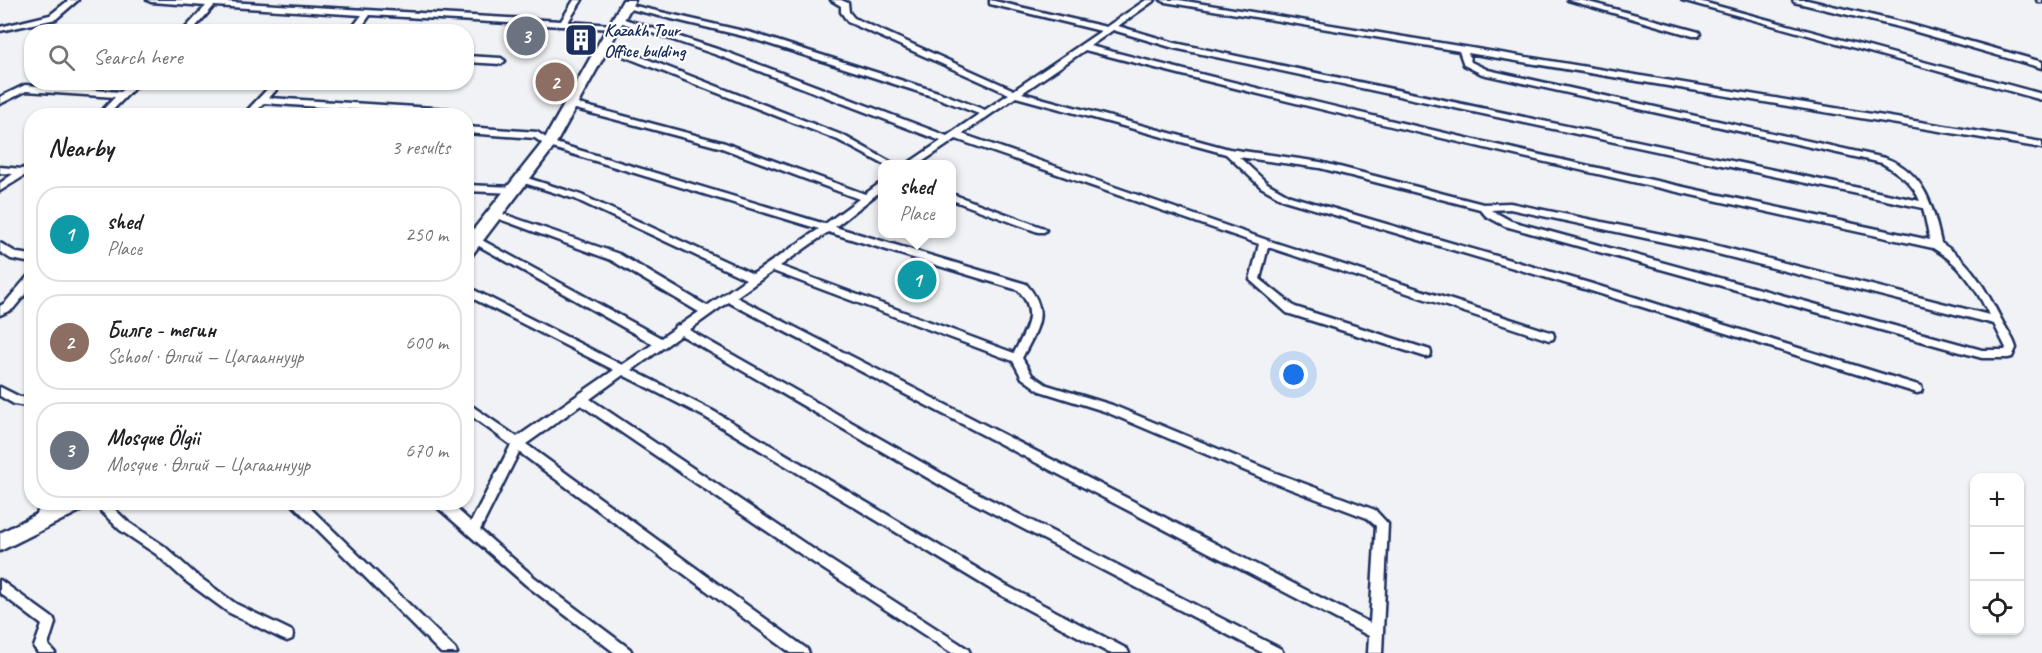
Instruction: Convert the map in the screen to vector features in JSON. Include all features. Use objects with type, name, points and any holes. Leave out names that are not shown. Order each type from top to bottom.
[{"type":"highway","points":[[474,241],[549,144],[628,3]]},
{"type":"highway","points":[[0,542],[63,510]]},
{"type":"street","points":[[0,29],[53,17],[74,0]]},
{"type":"street","points":[[151,0],[213,4],[226,2],[563,24],[616,24],[723,54],[952,138],[1549,336]]},
{"type":"street","points":[[563,24],[578,0]]},
{"type":"street","points":[[834,0],[845,5],[845,12],[851,20],[1016,94],[1229,152],[1320,165],[1483,207],[1510,206],[1710,248],[1997,321]]},
{"type":"street","points":[[920,160],[1151,0]]},
{"type":"street","points":[[1165,0],[2042,145]]},
{"type":"street","points":[[1572,0],[1696,34]]},
{"type":"street","points":[[1686,0],[2042,97]]},
{"type":"street","points":[[1797,0],[1905,26],[2042,65]]},
{"type":"street","points":[[993,2],[1174,45],[1928,206]]},
{"type":"street","points":[[628,3],[749,35],[938,95],[986,114]]},
{"type":"street","points":[[194,24],[213,4]]},
{"type":"street","points":[[359,24],[368,13]]},
{"type":"street","points":[[603,45],[841,138],[880,160]]},
{"type":"street","points":[[1083,47],[1235,87],[1464,141],[1935,245],[1953,255],[1978,283],[1989,299],[2011,348],[2008,354],[1982,354],[1508,224],[1489,214],[1483,207]]},
{"type":"street","points":[[1463,50],[1467,63],[1485,72],[1885,161],[1903,169],[1915,179],[1928,206],[1935,245]]},
{"type":"street","points":[[474,59],[501,61]]},
{"type":"street","points":[[0,101],[24,89]]},
{"type":"street","points":[[53,90],[124,95]]},
{"type":"street","points":[[110,108],[129,90]]},
{"type":"street","points":[[254,108],[271,90]]},
{"type":"street","points":[[261,100],[386,108]]},
{"type":"street","points":[[571,105],[722,145],[867,198]]},
{"type":"street","points":[[474,131],[537,135],[549,144],[1022,287],[1033,297],[1036,310],[1032,326],[1017,358],[1022,372],[1052,391],[1095,402],[1279,481],[1371,514],[1382,524],[1375,653]]},
{"type":"street","points":[[1229,152],[1264,185],[1287,198],[1589,287],[1917,389]]},
{"type":"street","points":[[0,170],[23,172]]},
{"type":"street","points":[[0,188],[23,172]]},
{"type":"street","points":[[474,188],[519,185],[578,197],[754,279]]},
{"type":"street","points":[[473,531],[518,443],[827,228],[878,189]]},
{"type":"street","points":[[956,199],[1041,230]]},
{"type":"street","points":[[497,214],[615,257],[706,312]]},
{"type":"street","points":[[1264,242],[1255,280],[1291,309],[1426,352]]},
{"type":"street","points":[[474,247],[661,343]]},
{"type":"street","points":[[0,248],[15,256],[24,258]]},
{"type":"street","points":[[771,266],[1017,358]]},
{"type":"street","points":[[0,311],[9,306],[24,288]]},
{"type":"street","points":[[474,294],[623,368],[709,414],[1001,589],[1122,653]]},
{"type":"street","points":[[727,297],[1376,633]]},
{"type":"street","points":[[680,329],[956,488],[1276,653]]},
{"type":"street","points":[[0,392],[24,402]]},
{"type":"street","points":[[581,399],[809,553],[963,653]]},
{"type":"street","points":[[474,412],[684,569],[802,653]]},
{"type":"street","points":[[37,523],[44,510]]},
{"type":"street","points":[[107,510],[124,526],[160,550],[191,578],[232,608],[287,635]]},
{"type":"street","points":[[304,510],[450,653]]},
{"type":"street","points":[[449,510],[530,581],[625,653]]},
{"type":"street","points":[[0,586],[48,623],[41,647],[48,653]]},
{"type":"place","name":"Mosque Ölgii","points":[[526,36]]},
{"type":"place","name":"Kazakh Tour Office bulding","points":[[581,40]]},
{"type":"place","name":"Билге - тегин","points":[[555,82]]},
{"type":"place","name":"shed","points":[[917,280]]}]
